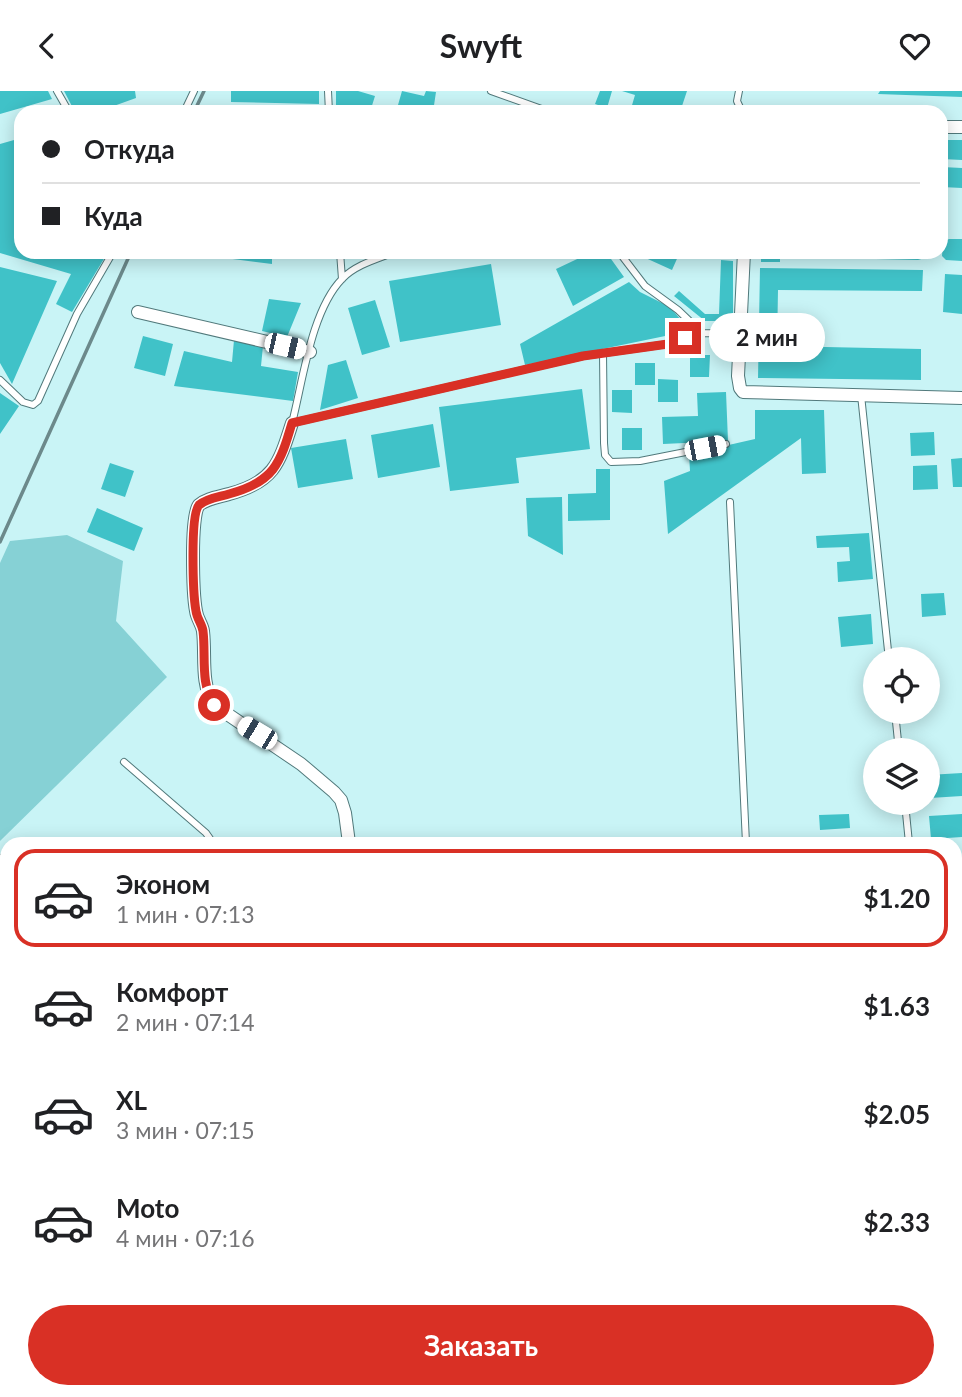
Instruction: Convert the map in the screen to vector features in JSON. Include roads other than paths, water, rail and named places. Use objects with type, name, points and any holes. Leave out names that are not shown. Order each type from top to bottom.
[{"type":"street","points":[[744,259],[738,376],[740,388],[744,392],[962,398]]},
{"type":"street","points":[[138,312],[310,352]]},
{"type":"street","points":[[292,423],[280,462],[266,477],[253,487],[208,499],[195,511],[193,526],[196,611],[203,629],[207,694],[214,705],[301,764],[334,792],[341,800],[348,837]]},
{"type":"lane","points":[[491,91],[530,105]]},
{"type":"lane","points":[[0,380],[23,401],[33,405],[38,401],[77,314],[109,259]]},
{"type":"lane","points":[[341,259],[342,279]]},
{"type":"lane","points":[[378,259],[359,267],[342,279],[320,318],[292,423],[603,353],[668,344],[702,333],[742,334]]},
{"type":"lane","points":[[624,259],[645,286],[678,310],[702,333]]},
{"type":"lane","points":[[603,353],[604,443],[605,455],[611,462],[640,461],[726,444]]},
{"type":"lane","points":[[861,395],[888,647]]},
{"type":"lane","points":[[730,502],[746,837]]},
{"type":"lane","points":[[124,762],[209,837]]},
{"type":"lane","points":[[906,815],[908,837]]},
{"type":"railway","points":[[197,105],[204,91]]},
{"type":"railway","points":[[0,542],[128,259]]}]
